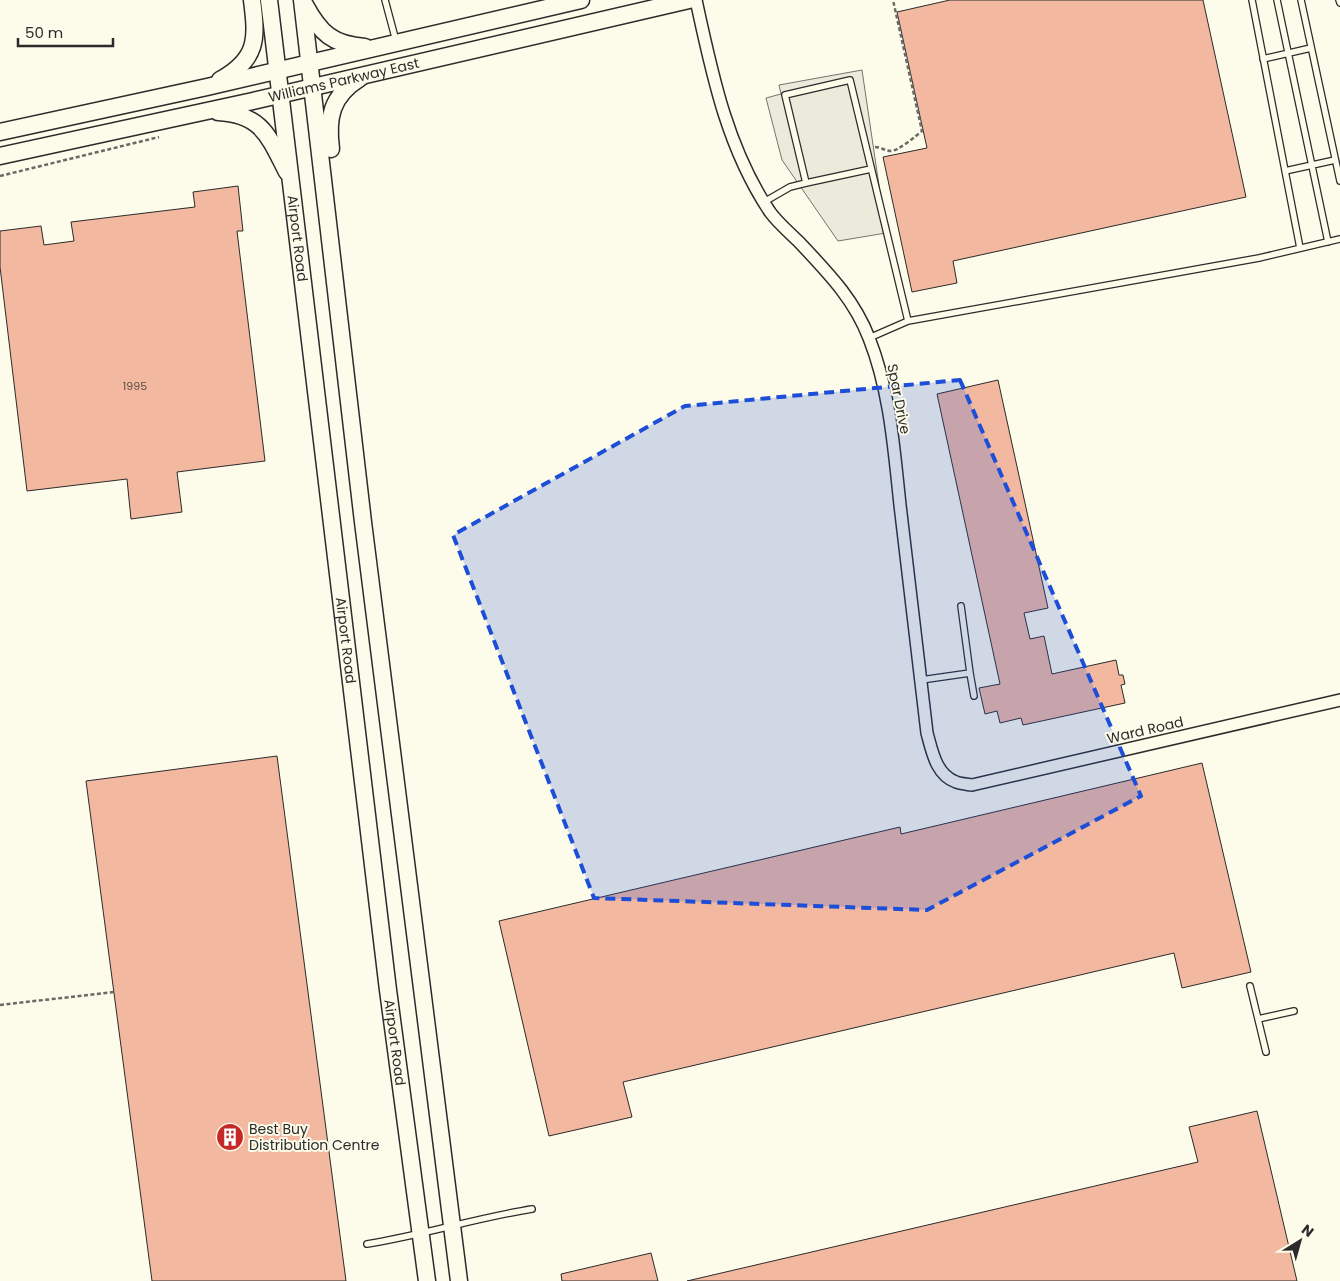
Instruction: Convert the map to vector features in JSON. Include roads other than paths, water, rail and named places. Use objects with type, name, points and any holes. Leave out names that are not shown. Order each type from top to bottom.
[{"type":"main road","points":[[207,87],[234,72],[246,59],[251,50],[255,30],[252,0]]},
{"type":"main road","name":"Airport Road","points":[[269,0],[388,990],[427,1281]]},
{"type":"main road","points":[[302,0],[321,30],[333,39],[351,46],[375,48]]},
{"type":"main road","points":[[302,0],[363,522],[460,1281]]},
{"type":"main road","name":"Williams Parkway East","points":[[0,132],[207,87],[581,0]]},
{"type":"main road","name":"Williams Parkway East","points":[[0,156],[365,76],[689,0]]},
{"type":"main road","points":[[325,190],[333,172],[329,134],[330,117],[336,102],[346,88],[365,76]]},
{"type":"main road","points":[[209,111],[231,113],[254,120],[267,134],[291,180]]},
{"type":"street","name":"Spar Drive","points":[[696,0],[716,87],[728,127],[746,172],[771,214],[832,277],[852,303],[869,338],[883,380],[927,733],[935,761],[945,776],[956,782]]},
{"type":"street","name":"Ward Road","points":[[956,782],[972,784],[1340,700]]},
{"type":"lane","points":[[385,0],[397,43]]},
{"type":"lane","points":[[1252,0],[1300,248]]},
{"type":"lane","points":[[1277,0],[1328,242]]},
{"type":"lane","points":[[1301,0],[1340,181]]},
{"type":"lane","points":[[1263,59],[1311,48]]},
{"type":"lane","points":[[806,183],[785,95],[850,80],[908,321]]},
{"type":"lane","points":[[1285,171],[1335,160]]},
{"type":"lane","points":[[764,202],[790,187],[871,169]]},
{"type":"lane","points":[[869,338],[908,321],[1259,258],[1340,239]]},
{"type":"lane","points":[[961,606],[974,696]]},
{"type":"lane","points":[[921,680],[970,673]]},
{"type":"lane","points":[[1250,986],[1266,1052]]},
{"type":"lane","points":[[1258,1019],[1294,1011]]},
{"type":"lane","points":[[367,1244],[532,1209]]},
{"type":"place","name":"Best Buy Distribution Centre","points":[[230,1137]]}]
